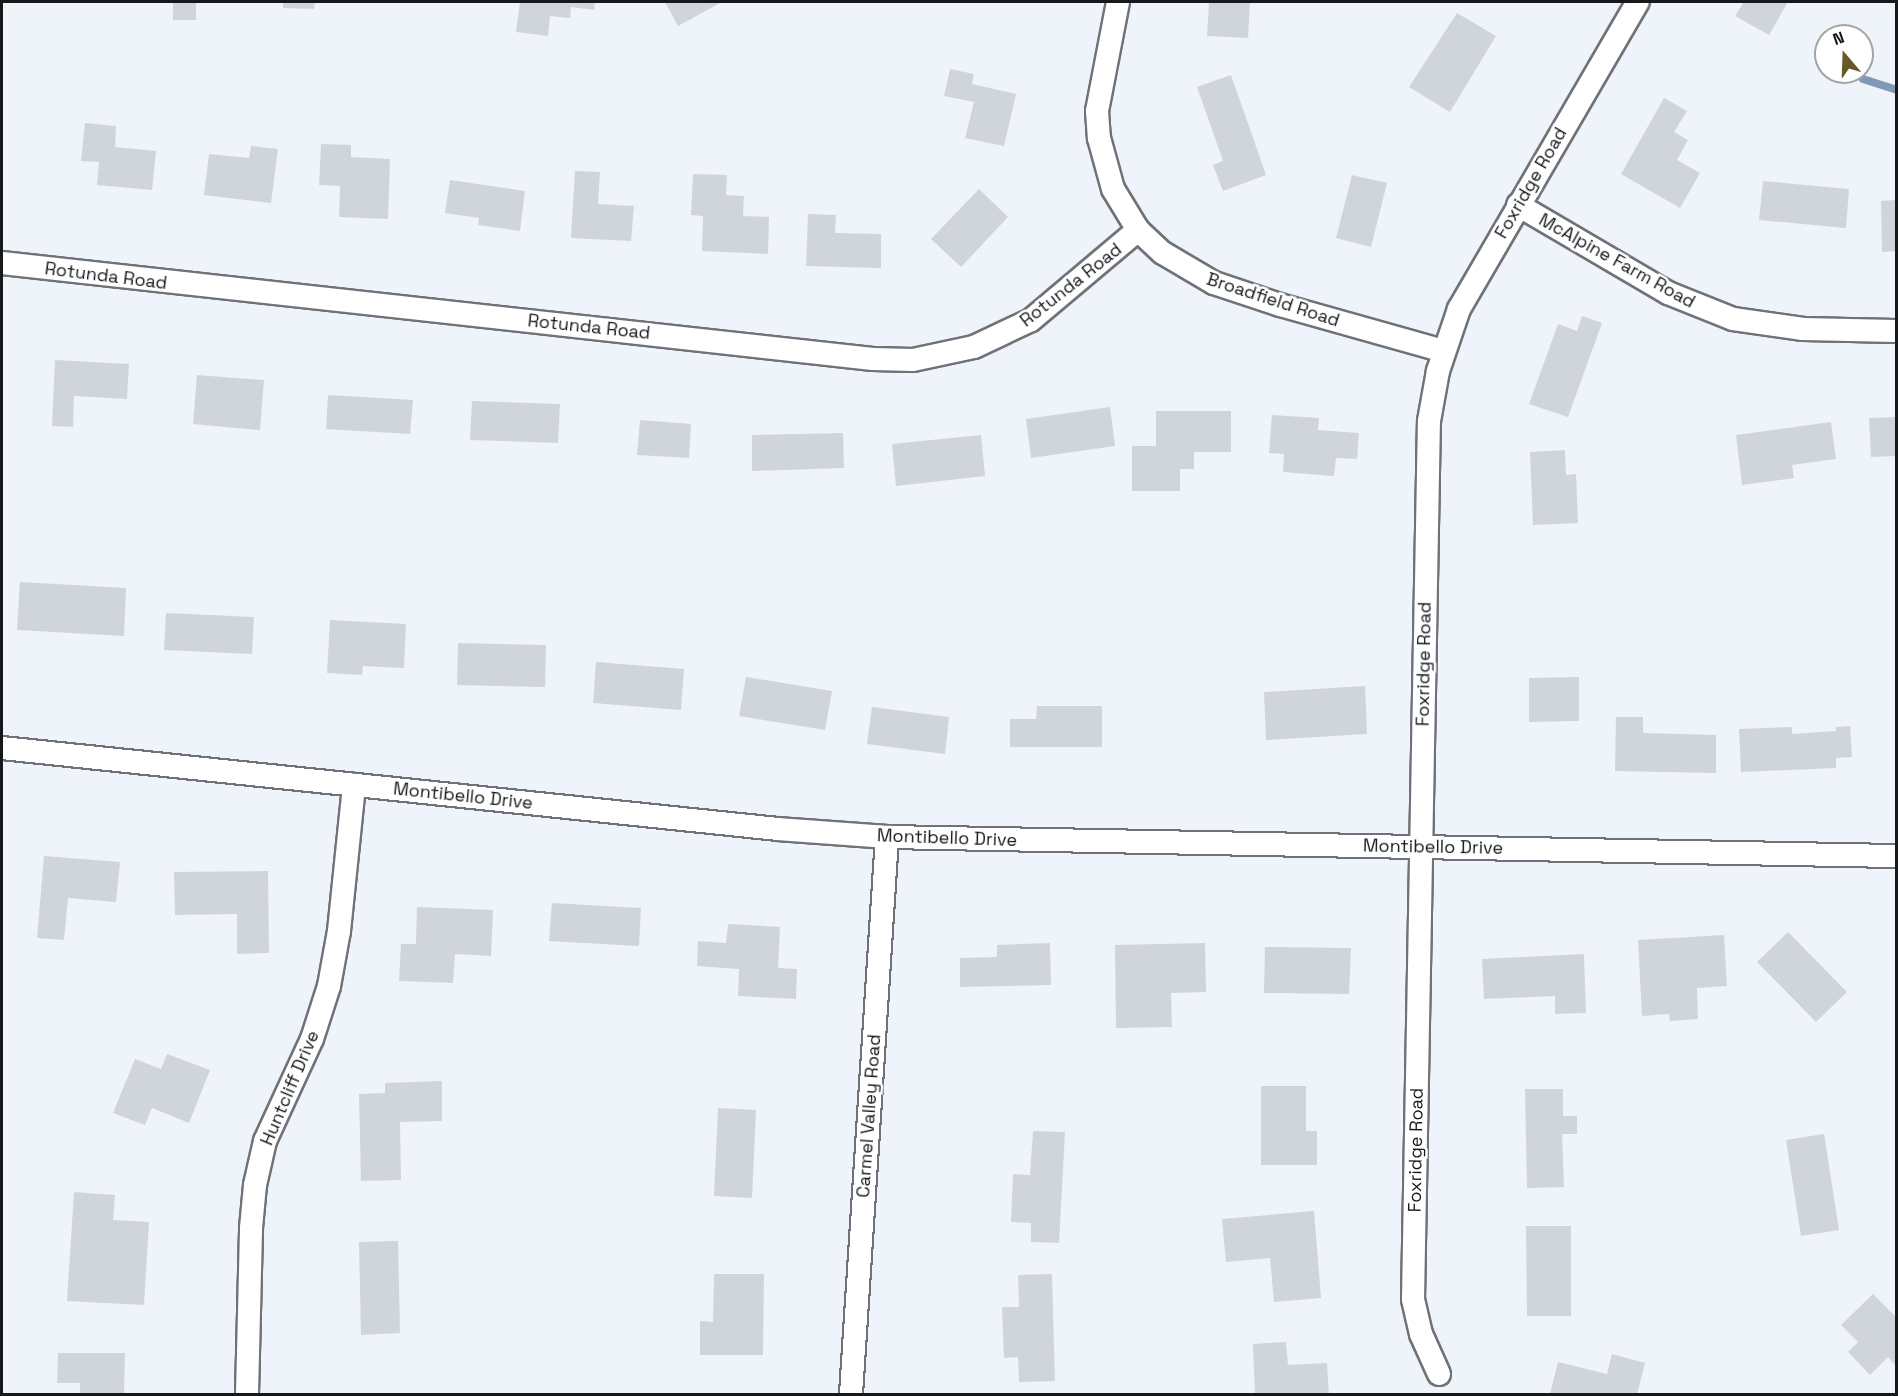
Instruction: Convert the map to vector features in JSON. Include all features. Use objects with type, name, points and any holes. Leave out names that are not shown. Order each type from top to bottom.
[{"type":"street","name":"Broadfield Road","points":[[1118,2],[1097,111],[1099,138],[1113,189],[1138,231],[1163,253],[1214,283],[1444,351]]},
{"type":"street","name":"Foxridge Road","points":[[1439,1374],[1421,1334],[1413,1299],[1429,422],[1444,351],[1459,309],[1638,2]]},
{"type":"street","name":"McAlpine Farm Road","points":[[1518,205],[1668,293],[1733,319],[1803,329],[1896,331]]},
{"type":"street","name":"Rotunda Road","points":[[2,263],[873,359],[912,360],[974,348],[1031,320],[1138,231]]},
{"type":"street","name":"Montibello Drive","points":[[2,748],[778,829],[887,837],[1896,856]]},
{"type":"street","name":"Huntcliff Drive","points":[[247,1395],[251,1228],[255,1185],[266,1141],[312,1039],[329,986],[339,931],[354,784]]},
{"type":"street","name":"Carmel Valley Road","points":[[851,1395],[887,837]]},
{"type":"building","points":[[173,2],[196,2],[196,20],[173,20]]},
{"type":"building","points":[[283,2],[315,2],[314,9],[283,8]]},
{"type":"building","points":[[520,2],[595,2],[594,10],[571,7],[570,18],[550,16],[548,36],[516,32]]},
{"type":"building","points":[[665,2],[722,2],[678,26]]},
{"type":"building","points":[[1209,2],[1250,2],[1248,38],[1207,36]]},
{"type":"building","points":[[1744,2],[1788,2],[1769,35],[1735,16]]},
{"type":"building","points":[[1457,13],[1496,36],[1450,112],[1409,87]]},
{"type":"building","points":[[950,69],[974,74],[972,84],[1016,94],[1004,146],[965,138],[974,102],[944,96]]},
{"type":"building","points":[[1231,75],[1266,175],[1223,191],[1213,165],[1223,161],[1197,87]]},
{"type":"building","points":[[1664,98],[1687,111],[1674,132],[1688,140],[1677,160],[1700,173],[1680,208],[1621,174]]},
{"type":"building","points":[[85,123],[116,126],[115,147],[156,151],[152,190],[97,185],[99,162],[81,161]]},
{"type":"building","points":[[321,144],[351,145],[351,157],[390,159],[388,219],[339,217],[340,186],[319,185]]},
{"type":"building","points":[[251,146],[278,149],[271,203],[204,195],[209,154],[249,158]]},
{"type":"building","points":[[575,171],[600,172],[598,204],[634,206],[631,241],[571,238]]},
{"type":"building","points":[[693,174],[727,175],[726,195],[744,196],[743,216],[769,217],[768,254],[702,251],[703,216],[691,215]]},
{"type":"building","points":[[1352,175],[1387,183],[1371,247],[1336,238]]},
{"type":"building","points":[[450,180],[525,191],[520,231],[478,225],[479,218],[445,213]]},
{"type":"building","points":[[1763,181],[1849,189],[1846,228],[1759,220]]},
{"type":"building","points":[[979,189],[1008,217],[961,267],[931,239]]},
{"type":"building","points":[[1896,200],[1896,251],[1882,252],[1881,201]]},
{"type":"building","points":[[808,214],[836,215],[835,233],[881,234],[881,268],[806,266]]},
{"type":"building","points":[[1582,316],[1602,323],[1568,417],[1529,404],[1558,324],[1577,331]]},
{"type":"building","points":[[55,360],[129,364],[127,399],[74,396],[73,427],[52,426]]},
{"type":"building","points":[[197,375],[264,380],[260,430],[193,424]]},
{"type":"building","points":[[328,395],[413,400],[410,434],[326,429]]},
{"type":"building","points":[[472,401],[560,404],[558,443],[470,440]]},
{"type":"building","points":[[1110,407],[1115,446],[1031,458],[1026,419]]},
{"type":"building","points":[[1156,411],[1231,411],[1231,452],[1194,452],[1194,469],[1180,469],[1180,491],[1132,491],[1132,446],[1156,446]]},
{"type":"building","points":[[1272,415],[1319,418],[1318,430],[1359,433],[1357,459],[1336,458],[1334,476],[1283,472],[1284,454],[1269,453]]},
{"type":"building","points":[[1896,417],[1896,456],[1871,457],[1869,418]]},
{"type":"building","points":[[640,420],[691,424],[689,458],[637,455]]},
{"type":"building","points":[[1831,422],[1836,459],[1792,465],[1794,478],[1742,485],[1736,435]]},
{"type":"building","points":[[843,433],[844,468],[752,471],[752,435]]},
{"type":"building","points":[[981,435],[985,476],[896,486],[892,444]]},
{"type":"building","points":[[1565,450],[1566,475],[1576,474],[1578,523],[1533,525],[1530,452]]},
{"type":"building","points":[[20,582],[126,588],[124,636],[17,630]]},
{"type":"building","points":[[166,613],[254,617],[252,654],[164,650]]},
{"type":"building","points":[[330,620],[406,624],[404,668],[363,666],[362,675],[327,673]]},
{"type":"building","points":[[458,643],[546,645],[545,687],[457,685]]},
{"type":"building","points":[[596,662],[684,669],[681,710],[593,703]]},
{"type":"building","points":[[746,677],[832,691],[825,730],[739,716]]},
{"type":"building","points":[[1579,677],[1579,721],[1529,722],[1529,678]]},
{"type":"building","points":[[1365,686],[1367,734],[1266,740],[1264,692]]},
{"type":"building","points":[[1037,706],[1102,706],[1102,747],[1010,747],[1010,719],[1036,719]]},
{"type":"building","points":[[872,707],[949,717],[945,754],[867,744]]},
{"type":"building","points":[[1616,717],[1643,717],[1643,733],[1716,735],[1716,773],[1615,771]]},
{"type":"building","points":[[1850,726],[1852,757],[1836,758],[1836,768],[1741,772],[1739,729],[1792,727],[1792,734],[1836,731],[1836,727]]},
{"type":"building","points":[[44,856],[120,862],[116,902],[68,898],[64,940],[37,938]]},
{"type":"building","points":[[268,871],[269,953],[237,954],[237,914],[175,915],[174,872]]},
{"type":"building","points":[[552,903],[641,908],[639,946],[549,941]]},
{"type":"building","points":[[417,907],[493,910],[491,956],[455,954],[453,983],[399,981],[401,944],[416,944]]},
{"type":"building","points":[[728,924],[780,927],[778,968],[797,969],[796,999],[738,996],[739,969],[697,966],[698,941],[726,943]]},
{"type":"building","points":[[1788,932],[1847,992],[1816,1022],[1757,962]]},
{"type":"building","points":[[1724,935],[1727,986],[1697,988],[1698,1019],[1670,1021],[1669,1014],[1642,1016],[1638,940]]},
{"type":"building","points":[[1050,943],[1051,985],[960,987],[960,958],[997,957],[997,945]]},
{"type":"building","points":[[1205,943],[1206,992],[1171,993],[1172,1027],[1116,1028],[1115,945]]},
{"type":"building","points":[[1265,947],[1351,948],[1349,994],[1264,993]]},
{"type":"building","points":[[1584,954],[1586,1013],[1555,1014],[1555,996],[1484,999],[1482,959]]},
{"type":"building","points":[[167,1054],[210,1070],[189,1123],[152,1108],[145,1125],[113,1113],[135,1059],[161,1069]]},
{"type":"building","points":[[442,1081],[442,1121],[400,1122],[401,1180],[361,1181],[359,1094],[385,1093],[385,1083]]},
{"type":"building","points":[[1261,1086],[1306,1086],[1306,1131],[1317,1131],[1317,1165],[1261,1165]]},
{"type":"building","points":[[1525,1089],[1563,1089],[1563,1116],[1577,1116],[1577,1134],[1562,1134],[1564,1187],[1527,1188]]},
{"type":"building","points":[[718,1108],[756,1110],[752,1198],[714,1196]]},
{"type":"building","points":[[1033,1131],[1065,1132],[1059,1243],[1031,1242],[1031,1223],[1011,1222],[1013,1174],[1030,1175]]},
{"type":"building","points":[[1824,1134],[1839,1230],[1801,1236],[1786,1140]]},
{"type":"building","points":[[74,1192],[115,1195],[113,1220],[149,1222],[144,1305],[67,1301]]},
{"type":"building","points":[[1314,1211],[1321,1298],[1274,1302],[1270,1258],[1226,1262],[1222,1219]]},
{"type":"building","points":[[1526,1226],[1571,1226],[1571,1316],[1527,1316]]},
{"type":"building","points":[[398,1241],[400,1333],[361,1335],[359,1242]]},
{"type":"building","points":[[714,1274],[764,1274],[763,1355],[700,1355],[700,1321],[713,1322]]},
{"type":"building","points":[[1052,1274],[1055,1381],[1019,1382],[1018,1357],[1004,1358],[1002,1307],[1019,1307],[1018,1275]]},
{"type":"building","points":[[1873,1294],[1896,1317],[1896,1366],[1888,1357],[1870,1375],[1848,1352],[1858,1342],[1841,1325]]},
{"type":"building","points":[[1286,1342],[1288,1365],[1327,1363],[1329,1394],[1255,1394],[1253,1344]]},
{"type":"building","points":[[58,1353],[125,1353],[124,1394],[80,1394],[80,1383],[57,1383]]},
{"type":"building","points":[[1612,1354],[1645,1363],[1637,1394],[1550,1394],[1558,1362],[1607,1374]]},
{"type":"waterway","points":[[1874,83],[1896,90]]}]
